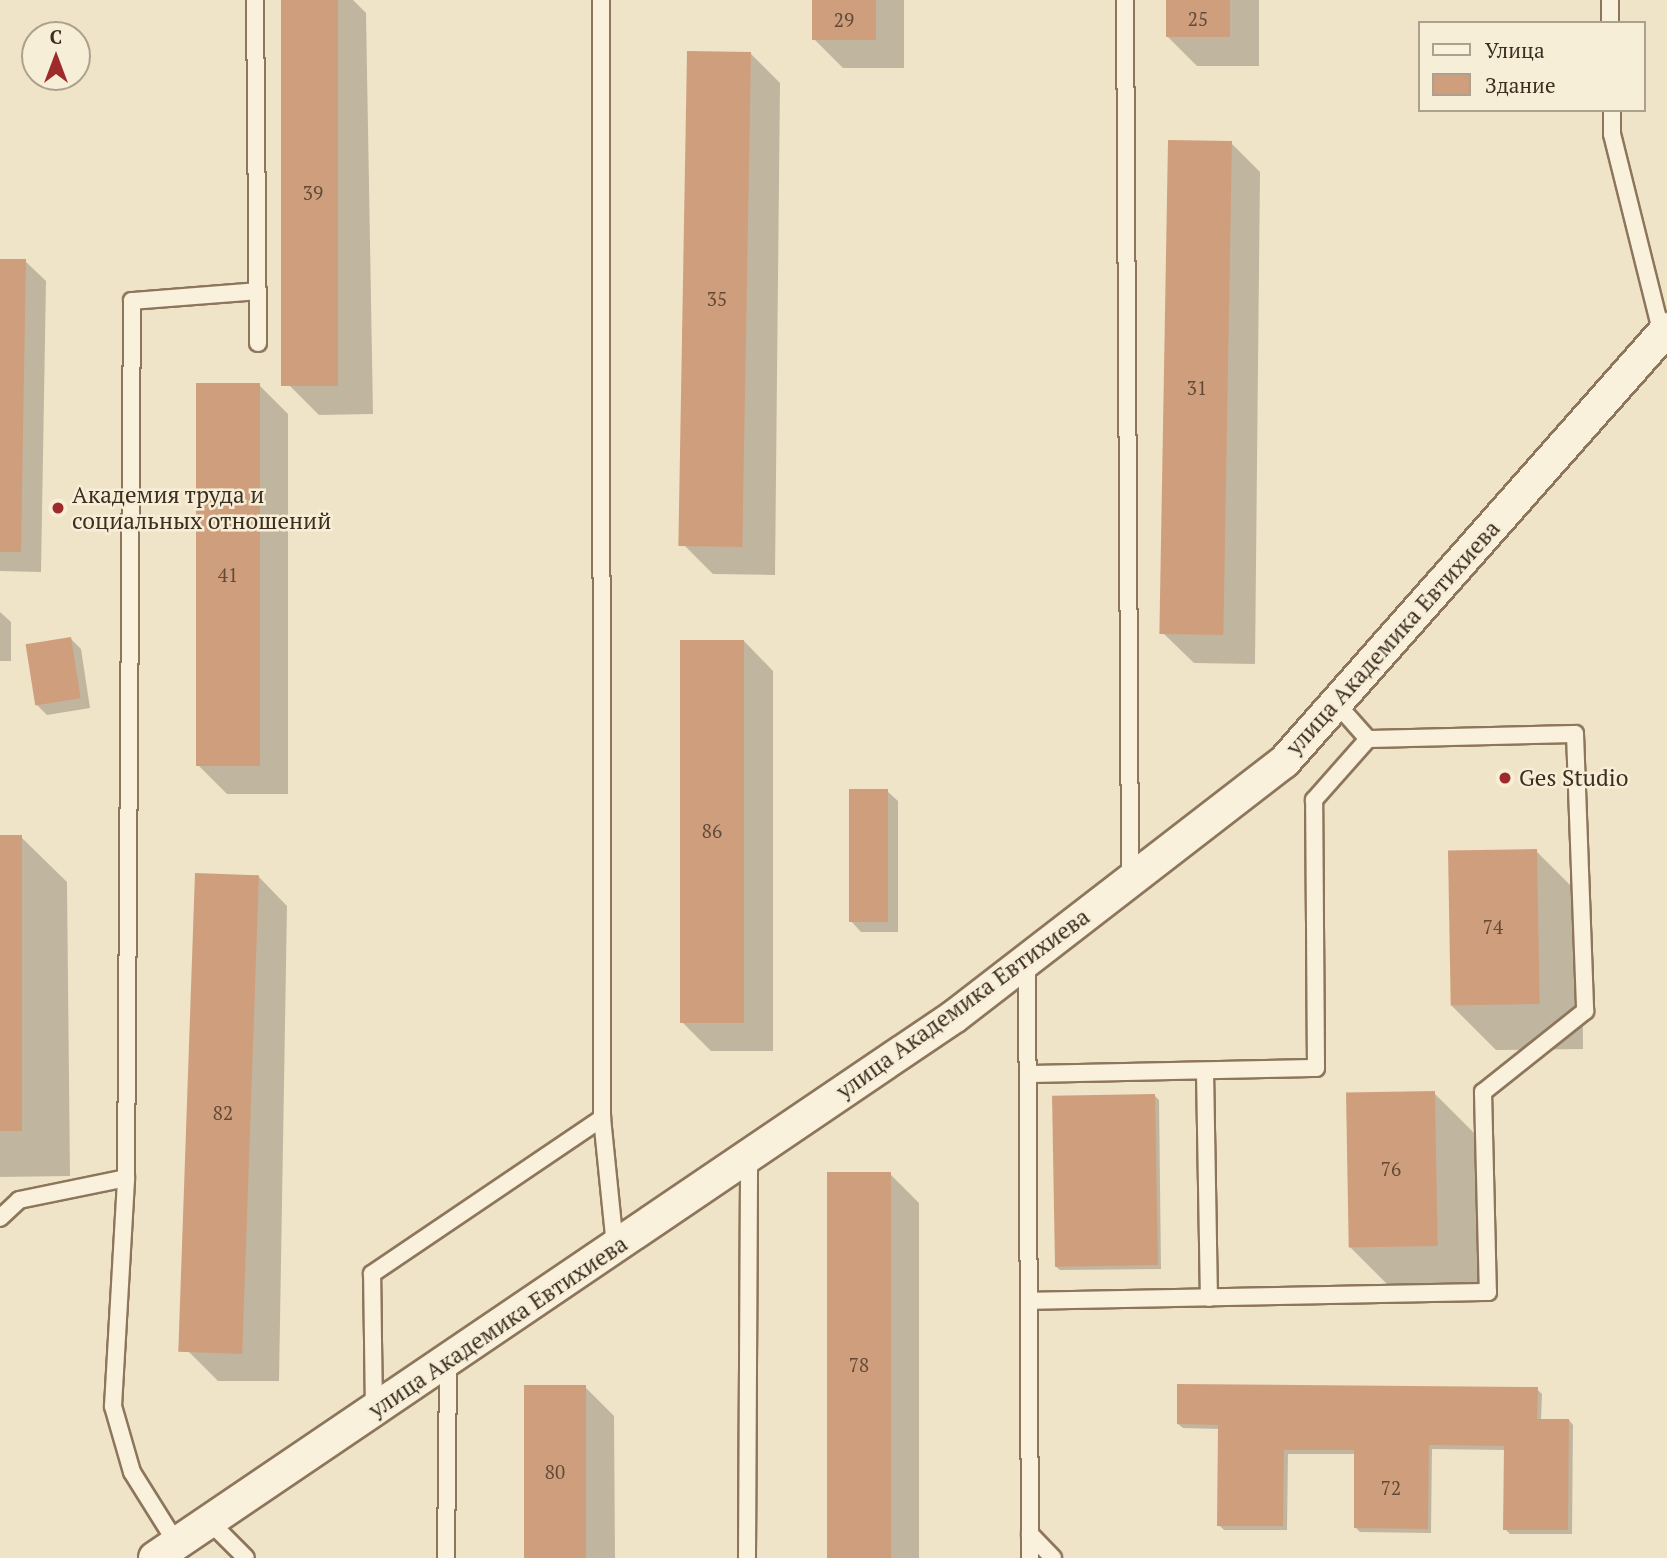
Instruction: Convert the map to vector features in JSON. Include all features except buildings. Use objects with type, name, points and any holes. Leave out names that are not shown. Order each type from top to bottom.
[{"type":"street","name":"улица Академика Евтихиева","points":[[166,1551],[955,1016],[1284,762],[1665,332]]},
{"type":"lane","points":[[256,0],[258,343]]},
{"type":"lane","points":[[601,0],[602,1118],[615,1248]]},
{"type":"lane","points":[[1125,0],[1130,881]]},
{"type":"lane","points":[[1610,0],[1610,21]]},
{"type":"lane","points":[[1612,112],[1612,134],[1665,332]]},
{"type":"lane","points":[[166,1551],[132,1472],[113,1406],[126,1178],[132,301],[258,290]]},
{"type":"lane","points":[[1336,703],[1368,739]]},
{"type":"lane","points":[[1028,1073],[1316,1068],[1314,800],[1368,739],[1575,734],[1585,1011],[1483,1092],[1488,1292],[1028,1301]]},
{"type":"lane","points":[[1027,960],[1030,1558]]},
{"type":"lane","points":[[1205,1070],[1209,1298]]},
{"type":"lane","points":[[374,1411],[372,1273],[602,1118]]},
{"type":"lane","points":[[747,1558],[749,1156]]},
{"type":"lane","points":[[0,1217],[19,1200],[126,1178]]},
{"type":"lane","points":[[446,1558],[448,1361]]},
{"type":"lane","points":[[211,1523],[246,1558]]},
{"type":"lane","points":[[1030,1534],[1053,1558]]},
{"type":"place","name":"Академия труда и социальных отношений","points":[[58,508]]},
{"type":"place","name":"Ges Studio","points":[[1505,778]]}]
